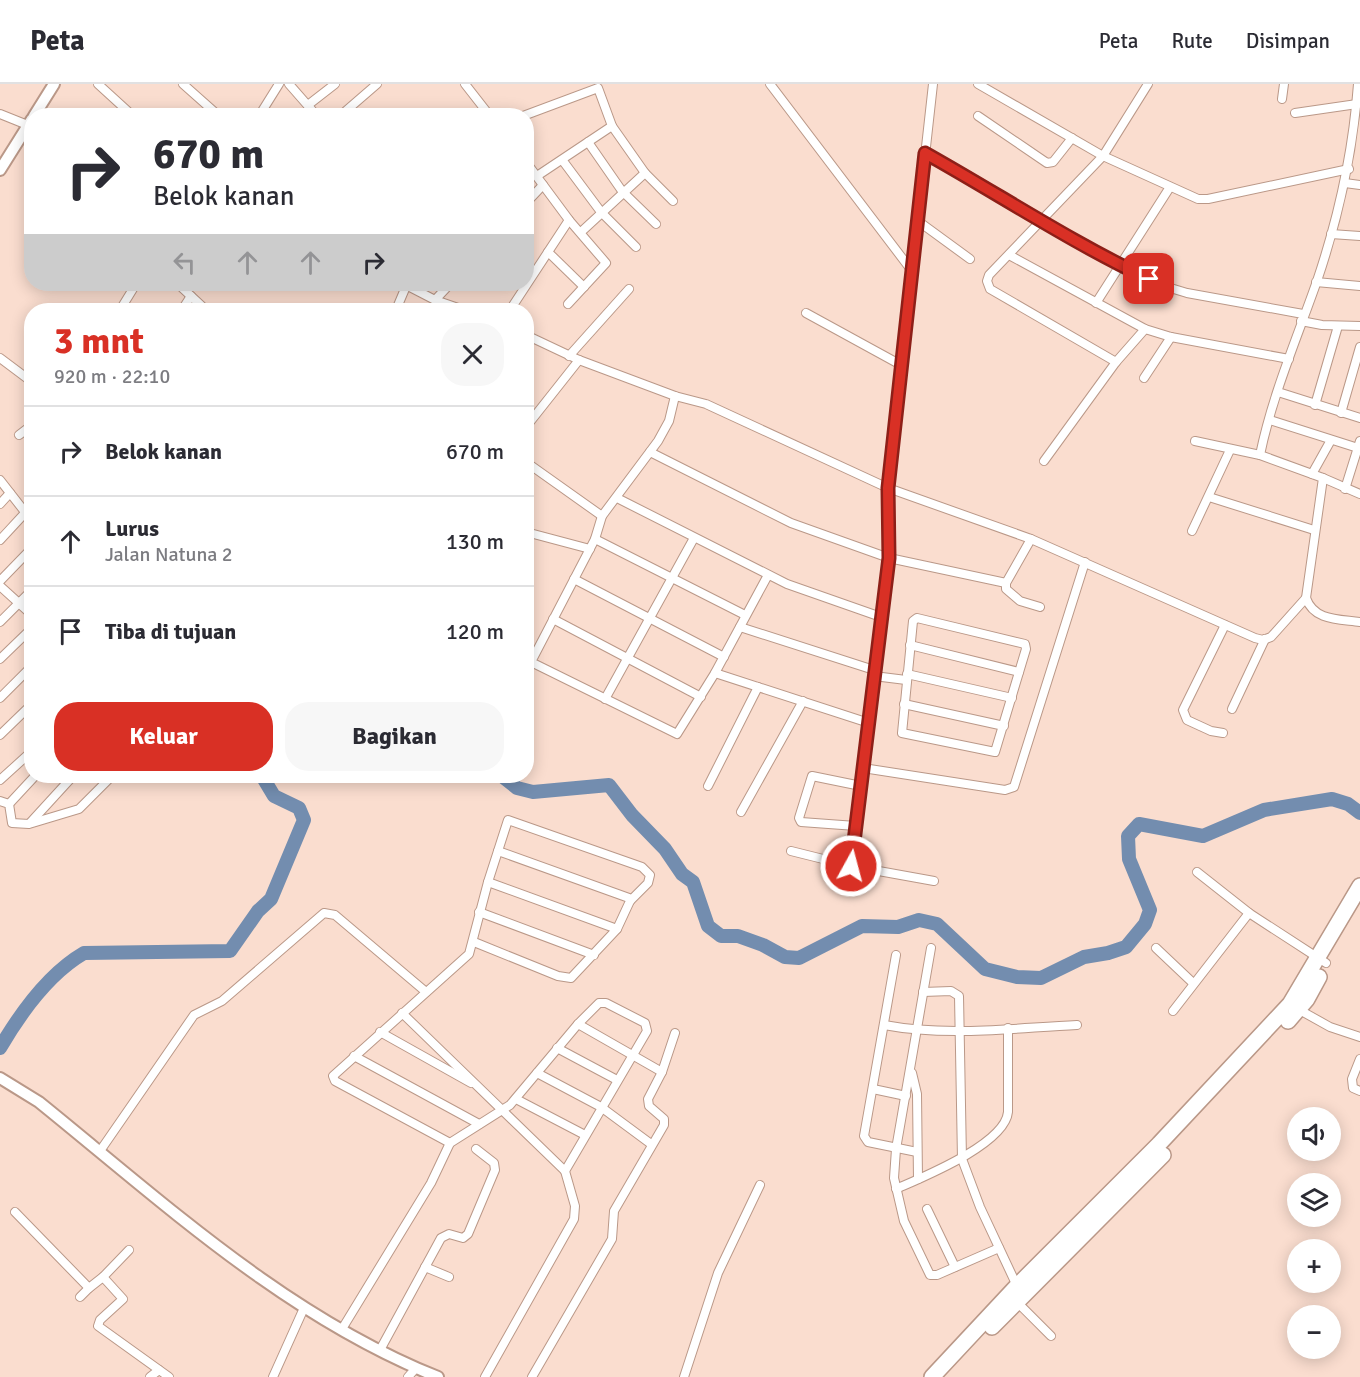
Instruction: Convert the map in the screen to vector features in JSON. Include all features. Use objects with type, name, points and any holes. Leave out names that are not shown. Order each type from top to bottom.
[{"type":"highway","points":[[932,1377],[1109,1202],[1294,1007],[1360,886]]},
{"type":"highway","points":[[1321,961],[1360,904]]},
{"type":"highway","points":[[944,1377],[1017,1294]]},
{"type":"street","points":[[39,108],[53,84]]},
{"type":"street","points":[[98,84],[124,108]]},
{"type":"street","points":[[183,84],[210,108]]},
{"type":"street","points":[[265,108],[279,84]]},
{"type":"street","points":[[289,84],[310,108]]},
{"type":"street","points":[[308,105],[335,84]]},
{"type":"street","points":[[349,108],[377,84]]},
{"type":"street","points":[[465,84],[484,108]]},
{"type":"street","points":[[770,84],[912,271]]},
{"type":"street","points":[[851,866],[889,558],[888,488],[933,84]]},
{"type":"street","points":[[978,84],[1103,156],[1198,199],[1208,199],[1349,169]]},
{"type":"street","points":[[1116,362],[990,289],[987,281],[989,275],[1103,156],[1148,84]]},
{"type":"street","points":[[1282,99],[1284,84]]},
{"type":"street","points":[[1260,455],[1278,392],[1331,234],[1349,169],[1358,84]]},
{"type":"street","points":[[534,112],[597,87],[601,90],[612,126],[645,173],[674,201]]},
{"type":"street","points":[[1294,112],[1357,104]]},
{"type":"street","points":[[0,114],[24,120]]},
{"type":"street","points":[[978,116],[1047,163],[1053,162],[1072,138]]},
{"type":"street","points":[[537,176],[612,126]]},
{"type":"street","points":[[0,170],[24,133]]},
{"type":"street","points":[[588,142],[622,191],[656,224]]},
{"type":"street","points":[[925,153],[1000,195],[1040,222],[1120,265],[1176,291],[1338,326],[1360,326]]},
{"type":"street","points":[[563,160],[601,212],[636,247]]},
{"type":"street","points":[[534,172],[569,220],[606,262],[568,304]]},
{"type":"street","points":[[581,232],[622,191],[645,173]]},
{"type":"street","points":[[1345,183],[1360,184]]},
{"type":"street","points":[[534,195],[543,185]]},
{"type":"street","points":[[1096,303],[1170,187]]},
{"type":"street","points":[[534,273],[569,220]]},
{"type":"street","points":[[918,221],[970,259]]},
{"type":"street","points":[[1331,234],[1360,237]]},
{"type":"street","points":[[548,252],[584,287]]},
{"type":"street","points":[[1009,255],[1145,329],[1171,337],[1289,359]]},
{"type":"street","points":[[1316,282],[1360,286]]},
{"type":"street","points":[[569,356],[628,289]]},
{"type":"street","points":[[186,291],[198,303]]},
{"type":"street","points":[[419,291],[444,303]]},
{"type":"street","points":[[435,300],[443,291]]},
{"type":"street","points":[[186,303],[191,296]]},
{"type":"street","points":[[806,313],[902,365]]},
{"type":"street","points":[[1315,405],[1338,326]]},
{"type":"street","points":[[1044,460],[1116,362],[1145,329]]},
{"type":"street","points":[[1144,378],[1171,337]]},
{"type":"street","points":[[534,339],[579,360],[675,396],[706,404],[888,488],[1031,539],[1255,638],[1271,637],[1306,598]]},
{"type":"street","points":[[1341,413],[1360,347]]},
{"type":"street","points":[[0,358],[24,376]]},
{"type":"street","points":[[534,417],[579,360]]},
{"type":"street","points":[[1278,392],[1360,418]]},
{"type":"street","points":[[534,653],[595,539],[602,516],[667,426],[675,396]]},
{"type":"street","points":[[1270,420],[1331,440],[1359,444],[1345,489]]},
{"type":"street","points":[[19,435],[24,431]]},
{"type":"street","points":[[1312,474],[1331,440]]},
{"type":"street","points":[[1195,441],[1260,455],[1360,494]]},
{"type":"street","points":[[1192,531],[1230,450]]},
{"type":"street","points":[[650,452],[779,518],[889,558],[1006,583]]},
{"type":"street","points":[[534,468],[602,516]]},
{"type":"street","points":[[1323,478],[1306,598],[1311,608],[1320,615],[1360,622]]},
{"type":"street","points":[[0,480],[24,512]]},
{"type":"street","points":[[0,504],[10,493]]},
{"type":"street","points":[[1209,497],[1314,530]]},
{"type":"street","points":[[617,498],[768,575],[880,618]]},
{"type":"street","points":[[0,540],[24,514]]},
{"type":"street","points":[[534,534],[590,549]]},
{"type":"street","points":[[605,699],[694,538]]},
{"type":"street","points":[[595,539],[745,615]]},
{"type":"street","points":[[1031,539],[1006,583],[1006,591],[1017,599],[1040,608]]},
{"type":"street","points":[[0,581],[24,556]]},
{"type":"street","points":[[863,768],[1005,790],[1014,787],[1085,562]]},
{"type":"street","points":[[534,664],[675,734],[681,731],[701,697],[768,575]]},
{"type":"street","points":[[574,579],[724,657]]},
{"type":"street","points":[[0,586],[24,608]]},
{"type":"street","points":[[0,622],[24,599]]},
{"type":"street","points":[[919,618],[1025,644],[1026,649],[1019,672],[997,750],[993,752],[907,735],[901,728],[913,621],[919,618]]},
{"type":"street","points":[[553,619],[701,697]]},
{"type":"street","points":[[1223,733],[1211,731],[1187,720],[1183,710],[1225,625]]},
{"type":"street","points":[[740,627],[874,673],[907,677],[1012,698]]},
{"type":"street","points":[[0,658],[24,636]]},
{"type":"street","points":[[1232,709],[1266,639]]},
{"type":"street","points":[[910,645],[1019,672]]},
{"type":"street","points":[[715,673],[869,723]]},
{"type":"street","points":[[0,698],[24,674]]},
{"type":"street","points":[[708,786],[758,687]]},
{"type":"street","points":[[741,812],[803,701]]},
{"type":"street","points":[[904,704],[1004,726]]},
{"type":"street","points":[[0,735],[24,712]]},
{"type":"street","points":[[0,780],[24,759]]},
{"type":"street","points":[[856,826],[801,822],[799,818],[812,776],[861,786]]},
{"type":"street","points":[[9,804],[28,783]]},
{"type":"street","points":[[29,824],[67,783]]},
{"type":"street","points":[[9,804],[12,823],[29,824],[79,809],[105,783]]},
{"type":"street","points":[[0,801],[9,804]]},
{"type":"street","points":[[450,1143],[333,1080],[334,1074],[465,959],[474,942],[479,912],[508,820],[642,867],[650,874],[648,883],[630,901],[617,929],[575,976],[567,979],[474,942]]},
{"type":"street","points":[[791,850],[851,866],[934,881]]},
{"type":"street","points":[[498,851],[630,901]]},
{"type":"street","points":[[1197,872],[1249,913],[1321,961]]},
{"type":"street","points":[[488,882],[617,929]]},
{"type":"street","points":[[479,912],[594,955]]},
{"type":"street","points":[[100,1151],[194,1015],[222,1001],[324,913],[335,915],[426,992]]},
{"type":"street","points":[[1173,1011],[1249,913]]},
{"type":"street","points":[[931,948],[896,1149],[896,1189],[904,1221],[927,1273],[937,1275],[999,1248]]},
{"type":"street","points":[[1156,948],[1193,983]]},
{"type":"street","points":[[896,955],[865,1139],[896,1149],[917,1152]]},
{"type":"street","points":[[923,992],[951,991],[958,994],[961,1032],[962,1159],[1017,1294],[1051,1336]]},
{"type":"street","points":[[342,1329],[431,1183],[450,1143],[503,1111],[516,1099],[578,1023],[601,1003],[642,1021],[647,1031],[565,1171]]},
{"type":"street","points":[[1294,1007],[1330,1028],[1360,1037]]},
{"type":"street","points":[[402,1013],[565,1171],[575,1206],[574,1219],[485,1377]]},
{"type":"street","points":[[578,1023],[662,1072]]},
{"type":"street","points":[[884,1025],[918,1031],[961,1032],[1077,1025]]},
{"type":"street","points":[[896,1189],[962,1159],[1003,1125],[1008,1118],[1008,1028]]},
{"type":"street","points":[[380,1032],[482,1089]]},
{"type":"street","points":[[532,1377],[612,1239],[614,1212],[664,1122],[648,1101],[662,1072],[675,1032]]},
{"type":"street","points":[[557,1048],[617,1080]]},
{"type":"street","points":[[354,1056],[479,1124]]},
{"type":"street","points":[[1360,1059],[1352,1082],[1353,1088],[1360,1091]]},
{"type":"street","points":[[911,1071],[917,1094],[918,1179]]},
{"type":"street","points":[[537,1073],[601,1107],[651,1144]]},
{"type":"street","points":[[0,1078],[34,1098],[272,1287],[304,1308],[380,1350],[438,1377]]},
{"type":"street","points":[[873,1089],[906,1096]]},
{"type":"street","points":[[516,1099],[585,1135]]},
{"type":"street","points":[[380,1350],[443,1236],[450,1234],[463,1238],[468,1234],[495,1170],[494,1163],[476,1149]]},
{"type":"street","points":[[684,1377],[718,1273],[760,1185]]},
{"type":"street","points":[[927,1209],[955,1267]]},
{"type":"street","points":[[15,1212],[89,1288]]},
{"type":"street","points":[[80,1297],[129,1250]]},
{"type":"street","points":[[425,1267],[449,1277]]},
{"type":"street","points":[[103,1277],[124,1298],[100,1320],[98,1326],[170,1377]]},
{"type":"street","points":[[273,1377],[304,1308]]},
{"type":"street","points":[[408,1377],[416,1368]]},
{"type":"street","points":[[150,1377],[159,1371]]},
{"type":"waterway","points":[[0,1048],[36,995],[59,972],[84,953],[230,951],[258,911],[271,899],[304,820],[299,808],[274,796],[266,783]]},
{"type":"waterway","points":[[511,783],[517,788],[533,792],[609,785],[632,815],[665,849],[682,874],[693,882],[708,926],[721,936],[738,936],[763,945],[785,957],[799,958],[862,926],[898,927],[919,920],[937,924],[985,969],[1017,977],[1041,978],[1084,957],[1126,947],[1145,924],[1150,910],[1129,859],[1128,836],[1139,824],[1203,836],[1264,810],[1332,799],[1348,804],[1360,813]]},
{"type":"route","points":[[851,866],[889,558],[888,488],[925,153],[1000,195],[1040,222],[1149,279]]}]
